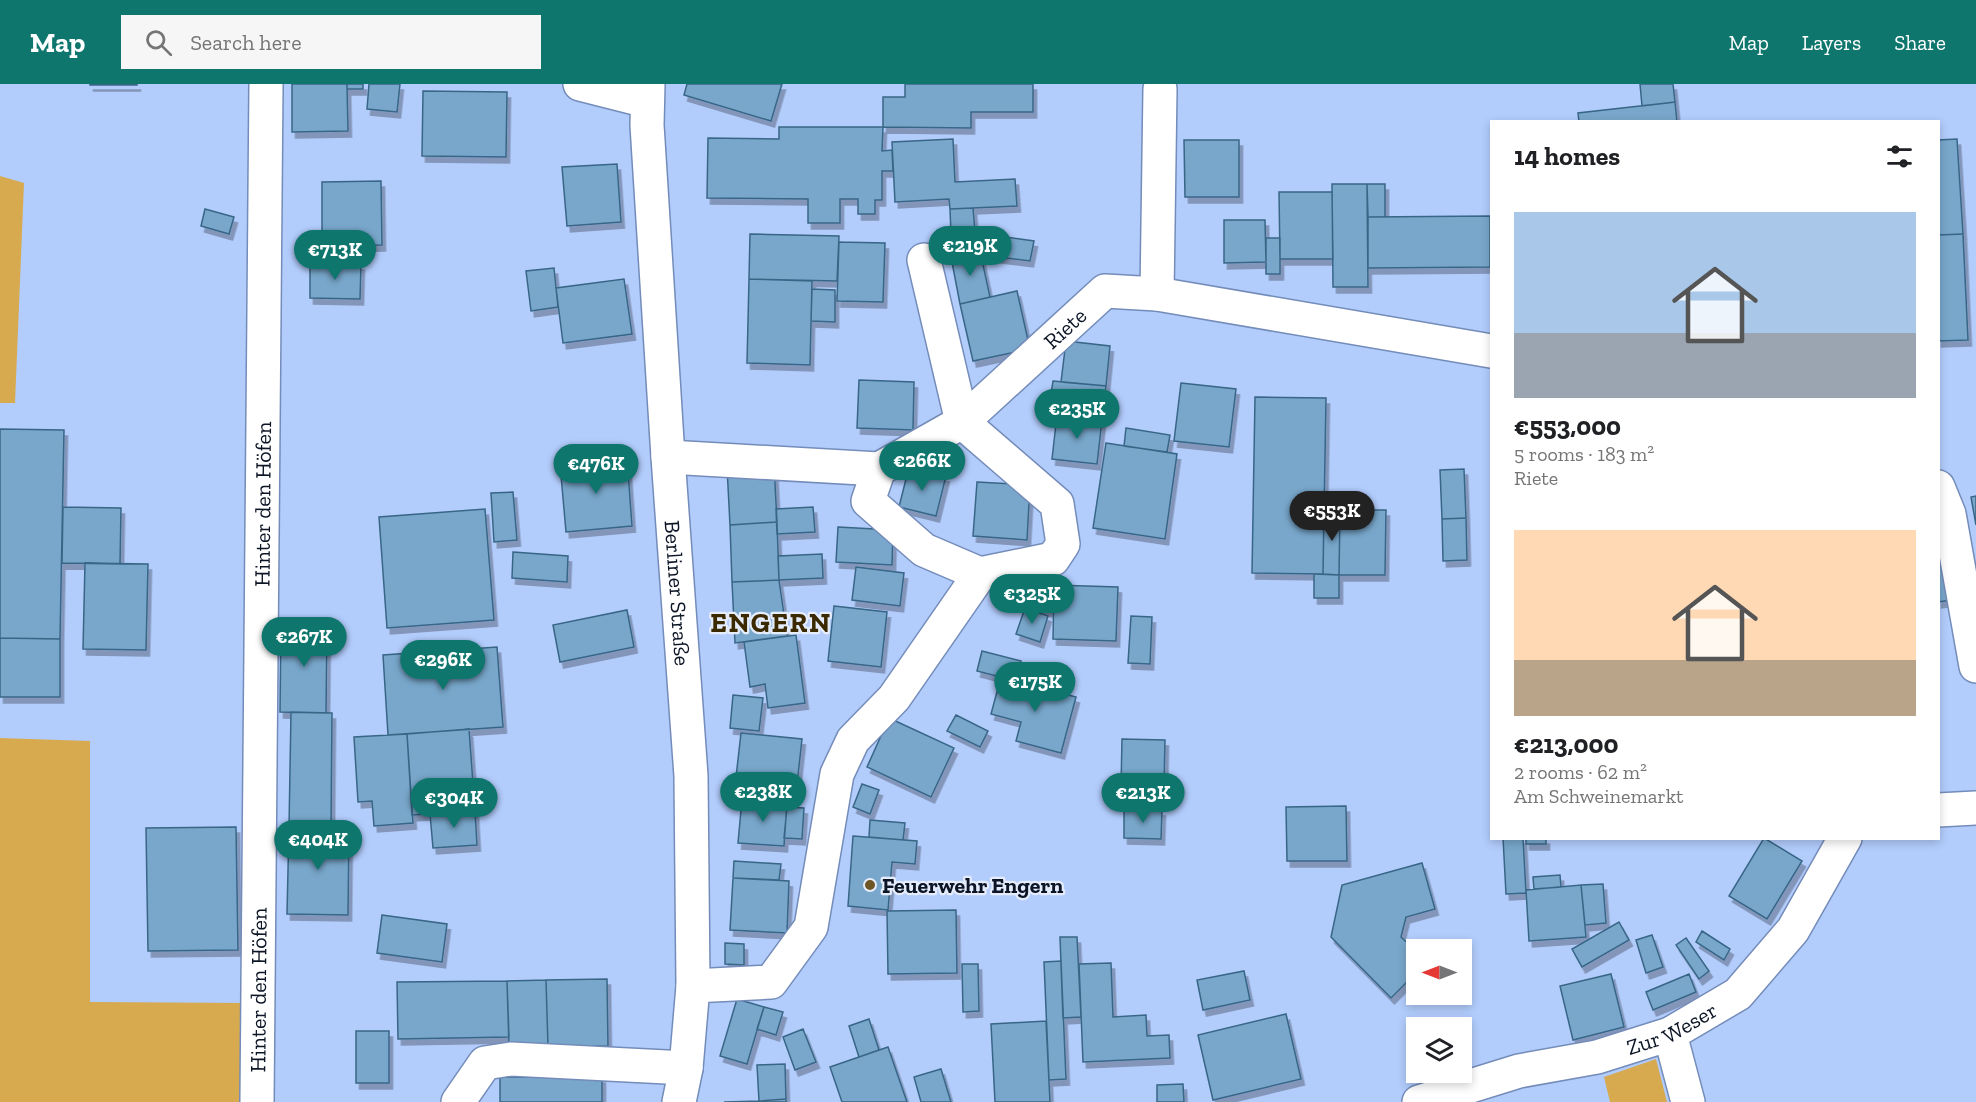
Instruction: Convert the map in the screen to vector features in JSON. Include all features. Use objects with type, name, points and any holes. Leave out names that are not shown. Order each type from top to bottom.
[{"type":"street","name":"Hinter den Höfen","points":[[257,1102],[266,84]]},
{"type":"street","points":[[580,84],[647,92]]},
{"type":"street","points":[[1157,294],[1160,89]]},
{"type":"street","name":"Berliner Straße","points":[[647,92],[668,457],[691,776],[693,986],[686,1068],[679,1102]]},
{"type":"street","points":[[668,457],[879,469],[868,501],[924,550],[981,574],[1053,559],[1063,544],[1058,504],[962,422],[924,260]]},
{"type":"street","name":"Riete","points":[[879,469],[962,422],[1105,291],[1157,294],[1490,351]]},
{"type":"street","points":[[1940,492],[1949,514],[1976,666]]},
{"type":"street","points":[[693,986],[771,982],[812,927],[837,774],[853,740],[894,698],[981,574]]},
{"type":"street","points":[[1940,810],[1976,808]]},
{"type":"street","name":"Zur Weser","points":[[1419,1102],[1519,1071],[1597,1057],[1670,1034],[1738,994],[1793,930],[1844,840]]},
{"type":"street","points":[[1670,1034],[1688,1102]]},
{"type":"street","points":[[459,1102],[485,1063],[511,1059],[686,1068]]},
{"type":"shaded area","points":[[0,176],[24,183],[15,403],[0,403]]},
{"type":"shaded area","points":[[0,738],[90,741],[90,1002],[247,1003],[246,1102],[0,1102]]},
{"type":"shaded area","points":[[1656,1059],[1667,1102],[1610,1102],[1604,1077]]},
{"type":"building","points":[[137,84],[137,85],[90,85]]},
{"type":"building","points":[[292,84],[347,84],[348,131],[292,132]]},
{"type":"building","points":[[347,84],[363,84],[363,89],[347,89]]},
{"type":"building","points":[[369,84],[400,84],[397,112],[367,109]]},
{"type":"building","points":[[687,84],[782,84],[771,121],[684,95]]},
{"type":"building","points":[[905,84],[1033,84],[1033,112],[971,112],[971,128],[883,127],[883,97],[905,97]]},
{"type":"building","points":[[1640,84],[1673,84],[1675,102],[1642,106]]},
{"type":"building","points":[[423,91],[507,92],[506,157],[422,156]]},
{"type":"building","points":[[1675,102],[1677,120],[1579,120],[1578,113]]},
{"type":"building","points":[[779,127],[883,127],[882,151],[892,150],[893,171],[882,171],[882,200],[875,200],[875,214],[858,214],[858,199],[840,199],[840,223],[808,223],[808,199],[707,198],[708,138],[779,139]]},
{"type":"building","points":[[953,139],[955,182],[1015,179],[1017,206],[950,209],[949,199],[895,202],[892,142]]},
{"type":"building","points":[[1957,139],[1963,234],[1940,235],[1940,140]]},
{"type":"building","points":[[1184,140],[1239,140],[1239,197],[1185,197]]},
{"type":"building","points":[[617,164],[621,222],[567,226],[562,167]]},
{"type":"building","points":[[381,181],[382,245],[322,246],[322,182]]},
{"type":"building","points":[[1332,184],[1367,184],[1368,287],[1333,287]]},
{"type":"building","points":[[1367,184],[1385,184],[1385,217],[1368,217]]},
{"type":"building","points":[[1279,192],[1332,192],[1333,259],[1280,259]]},
{"type":"building","points":[[973,208],[975,232],[951,234],[950,209]]},
{"type":"building","points":[[205,209],[234,217],[229,234],[201,226]]},
{"type":"building","points":[[1490,216],[1490,267],[1368,268],[1368,217]]},
{"type":"building","points":[[1224,220],[1265,220],[1266,262],[1224,263]]},
{"type":"building","points":[[750,234],[839,236],[837,281],[749,279]]},
{"type":"building","points":[[985,234],[1034,241],[1030,261],[983,255]]},
{"type":"building","points":[[1963,234],[1968,340],[1940,341],[1940,235]]},
{"type":"building","points":[[1266,238],[1280,238],[1280,274],[1266,274]]},
{"type":"building","points":[[839,242],[885,243],[883,302],[837,301]]},
{"type":"building","points":[[980,251],[990,297],[960,304],[951,257]]},
{"type":"building","points":[[310,263],[361,264],[360,299],[310,298]]},
{"type":"building","points":[[554,268],[558,307],[531,311],[526,271]]},
{"type":"building","points":[[624,279],[632,334],[563,343],[556,288]]},
{"type":"building","points":[[749,279],[812,281],[810,365],[747,363]]},
{"type":"building","points":[[812,289],[835,290],[835,322],[811,321]]},
{"type":"building","points":[[1017,291],[1030,349],[973,361],[960,304]]},
{"type":"building","points":[[1066,341],[1110,346],[1106,386],[1061,382]]},
{"type":"building","points":[[859,380],[914,382],[913,430],[857,428]]},
{"type":"building","points":[[1053,381],[1106,386],[1104,400],[1051,394]]},
{"type":"building","points":[[1181,383],[1236,389],[1229,447],[1174,441]]},
{"type":"building","points":[[1073,396],[1104,400],[1102,420],[1070,417]]},
{"type":"building","points":[[1255,397],[1326,398],[1323,574],[1252,573]]},
{"type":"building","points":[[1057,415],[1102,420],[1097,464],[1052,459]]},
{"type":"building","points":[[1126,428],[1170,435],[1167,452],[1124,446]]},
{"type":"building","points":[[0,429],[64,430],[60,639],[0,638]]},
{"type":"building","points":[[1106,443],[1177,454],[1165,539],[1093,528]]},
{"type":"building","points":[[627,458],[632,526],[566,532],[560,464]]},
{"type":"building","points":[[774,464],[777,522],[730,525],[727,467]]},
{"type":"building","points":[[909,467],[946,476],[936,516],[899,507]]},
{"type":"building","points":[[1464,469],[1466,518],[1442,519],[1440,470]]},
{"type":"building","points":[[977,482],[1030,485],[1027,540],[973,536]]},
{"type":"building","points":[[513,492],[517,540],[494,542],[491,493]]},
{"type":"building","points":[[1976,496],[1976,525],[1971,497]]},
{"type":"building","points":[[63,507],[121,508],[120,564],[62,563]]},
{"type":"building","points":[[813,507],[815,532],[777,534],[776,509]]},
{"type":"building","points":[[485,509],[494,620],[387,628],[379,517]]},
{"type":"building","points":[[1324,510],[1340,510],[1339,575],[1323,574]]},
{"type":"building","points":[[1340,510],[1386,510],[1385,575],[1339,575]]},
{"type":"building","points":[[1466,518],[1467,560],[1443,561],[1442,519]]},
{"type":"building","points":[[777,522],[779,580],[732,582],[730,525]]},
{"type":"building","points":[[838,527],[893,530],[892,565],[836,562]]},
{"type":"building","points":[[1940,543],[1952,600],[1940,602]]},
{"type":"building","points":[[513,552],[568,556],[567,582],[512,578]]},
{"type":"building","points":[[822,554],[823,578],[779,580],[778,556]]},
{"type":"building","points":[[85,563],[148,564],[146,650],[83,649]]},
{"type":"building","points":[[856,567],[904,573],[900,606],[852,600]]},
{"type":"building","points":[[1314,574],[1339,575],[1339,598],[1314,598]]},
{"type":"building","points":[[779,580],[787,636],[735,643],[732,582]]},
{"type":"building","points":[[1038,585],[1054,585],[1053,611],[1038,610]]},
{"type":"building","points":[[1054,585],[1118,587],[1116,641],[1053,639]]},
{"type":"building","points":[[834,606],[887,612],[881,667],[828,661]]},
{"type":"building","points":[[1025,608],[1048,616],[1040,642],[1016,634]]},
{"type":"building","points":[[627,610],[634,647],[560,662],[553,625]]},
{"type":"building","points":[[1131,616],[1152,617],[1150,664],[1128,663]]},
{"type":"building","points":[[281,623],[327,624],[326,713],[280,712]]},
{"type":"building","points":[[796,635],[805,703],[768,708],[765,684],[750,687],[744,642]]},
{"type":"building","points":[[0,638],[60,639],[60,697],[0,697]]},
{"type":"building","points":[[497,647],[503,727],[388,735],[383,655]]},
{"type":"building","points":[[982,651],[1021,661],[1016,681],[977,671]]},
{"type":"building","points":[[1001,677],[1076,697],[1061,753],[1016,741],[1021,722],[991,714]]},
{"type":"building","points":[[733,695],[763,698],[759,731],[730,728]]},
{"type":"building","points":[[291,712],[332,713],[331,827],[289,827]]},
{"type":"building","points":[[956,715],[988,731],[980,747],[947,731]]},
{"type":"building","points":[[889,718],[954,748],[931,797],[867,767]]},
{"type":"building","points":[[469,729],[475,811],[412,815],[407,734]]},
{"type":"building","points":[[741,733],[802,739],[796,793],[735,786]]},
{"type":"building","points":[[407,734],[413,823],[374,826],[372,801],[358,802],[354,737]]},
{"type":"building","points":[[1122,739],[1165,740],[1164,788],[1121,787]]},
{"type":"building","points":[[862,784],[879,790],[870,814],[853,807]]},
{"type":"building","points":[[742,799],[787,802],[784,846],[738,843]]},
{"type":"building","points":[[1346,806],[1347,861],[1287,861],[1286,807]]},
{"type":"building","points":[[787,807],[804,808],[802,839],[784,838]]},
{"type":"building","points":[[1124,809],[1162,810],[1161,839],[1124,838]]},
{"type":"building","points":[[475,811],[477,845],[433,848],[430,814]]},
{"type":"building","points":[[870,820],[905,823],[903,840],[869,837]]},
{"type":"building","points":[[236,827],[238,950],[148,951],[146,828]]},
{"type":"building","points":[[289,827],[349,828],[348,915],[287,914]]},
{"type":"building","name":"Feuerwehr Engern","points":[[853,836],[917,841],[915,864],[892,862],[888,910],[848,906]]},
{"type":"building","points":[[1503,840],[1523,840],[1526,893],[1506,894]]},
{"type":"building","points":[[1526,840],[1546,840],[1546,844],[1526,844]]},
{"type":"building","points":[[1763,840],[1767,840],[1802,861],[1767,919],[1729,896]]},
{"type":"building","points":[[734,861],[781,864],[779,880],[733,878]]},
{"type":"building","points":[[1422,863],[1435,909],[1406,917],[1401,937],[1406,942],[1406,983],[1391,998],[1331,937],[1342,885]]},
{"type":"building","points":[[1560,875],[1561,887],[1534,889],[1533,877]]},
{"type":"building","points":[[733,878],[789,881],[787,933],[730,930]]},
{"type":"building","points":[[1603,884],[1606,923],[1585,925],[1581,885]]},
{"type":"building","points":[[1581,885],[1586,937],[1529,941],[1526,890]]},
{"type":"building","points":[[956,910],[957,973],[888,974],[887,911]]},
{"type":"building","points":[[382,915],[447,924],[442,962],[377,953]]},
{"type":"building","points":[[1619,922],[1629,940],[1582,967],[1572,949]]},
{"type":"building","points":[[1702,931],[1730,949],[1724,960],[1696,942]]},
{"type":"building","points":[[1652,935],[1663,967],[1646,973],[1636,940]]},
{"type":"building","points":[[1060,937],[1077,937],[1081,1017],[1063,1018]]},
{"type":"building","points":[[1686,938],[1709,971],[1699,979],[1676,945]]},
{"type":"building","points":[[725,943],[744,944],[744,965],[725,964]]},
{"type":"building","points":[[1061,961],[1066,1079],[1049,1080],[1044,962]]},
{"type":"building","points":[[1111,963],[1113,1017],[1146,1015],[1147,1036],[1169,1035],[1170,1058],[1083,1062],[1079,964]]},
{"type":"building","points":[[962,964],[978,964],[979,1011],[963,1012]]},
{"type":"building","points":[[1244,971],[1250,1000],[1203,1010],[1197,980]]},
{"type":"building","points":[[1611,974],[1624,1027],[1573,1040],[1560,986]]},
{"type":"building","points":[[1689,974],[1696,992],[1653,1010],[1646,992]]},
{"type":"building","points":[[607,979],[608,1046],[548,1047],[546,980]]},
{"type":"building","points":[[546,980],[548,1047],[509,1047],[507,981]]},
{"type":"building","points":[[507,981],[509,1037],[398,1039],[397,982]]},
{"type":"building","points":[[737,999],[764,1007],[747,1064],[720,1056]]},
{"type":"building","points":[[764,1007],[783,1012],[776,1035],[757,1029]]},
{"type":"building","points":[[1286,1014],[1301,1079],[1213,1100],[1198,1035]]},
{"type":"building","points":[[869,1019],[879,1050],[859,1057],[849,1026]]},
{"type":"building","points":[[1046,1021],[1050,1102],[995,1102],[991,1024]]},
{"type":"building","points":[[803,1029],[816,1062],[795,1070],[783,1037]]},
{"type":"building","points":[[356,1031],[389,1031],[389,1083],[356,1083]]},
{"type":"building","points":[[888,1047],[907,1102],[842,1102],[830,1067]]},
{"type":"building","points":[[785,1064],[786,1099],[759,1101],[757,1065]]},
{"type":"building","points":[[941,1069],[951,1102],[921,1102],[914,1077]]},
{"type":"building","points":[[500,1077],[602,1077],[602,1102],[500,1102]]},
{"type":"building","points":[[1183,1084],[1184,1102],[1157,1102],[1157,1085]]},
{"type":"building","points":[[786,1099],[786,1102],[724,1102],[759,1101]]},
{"type":"place","name":"Feuerwehr Engern","points":[[870,885]]},
{"type":"district","name":"ENGERN","points":[[771,622]]}]
